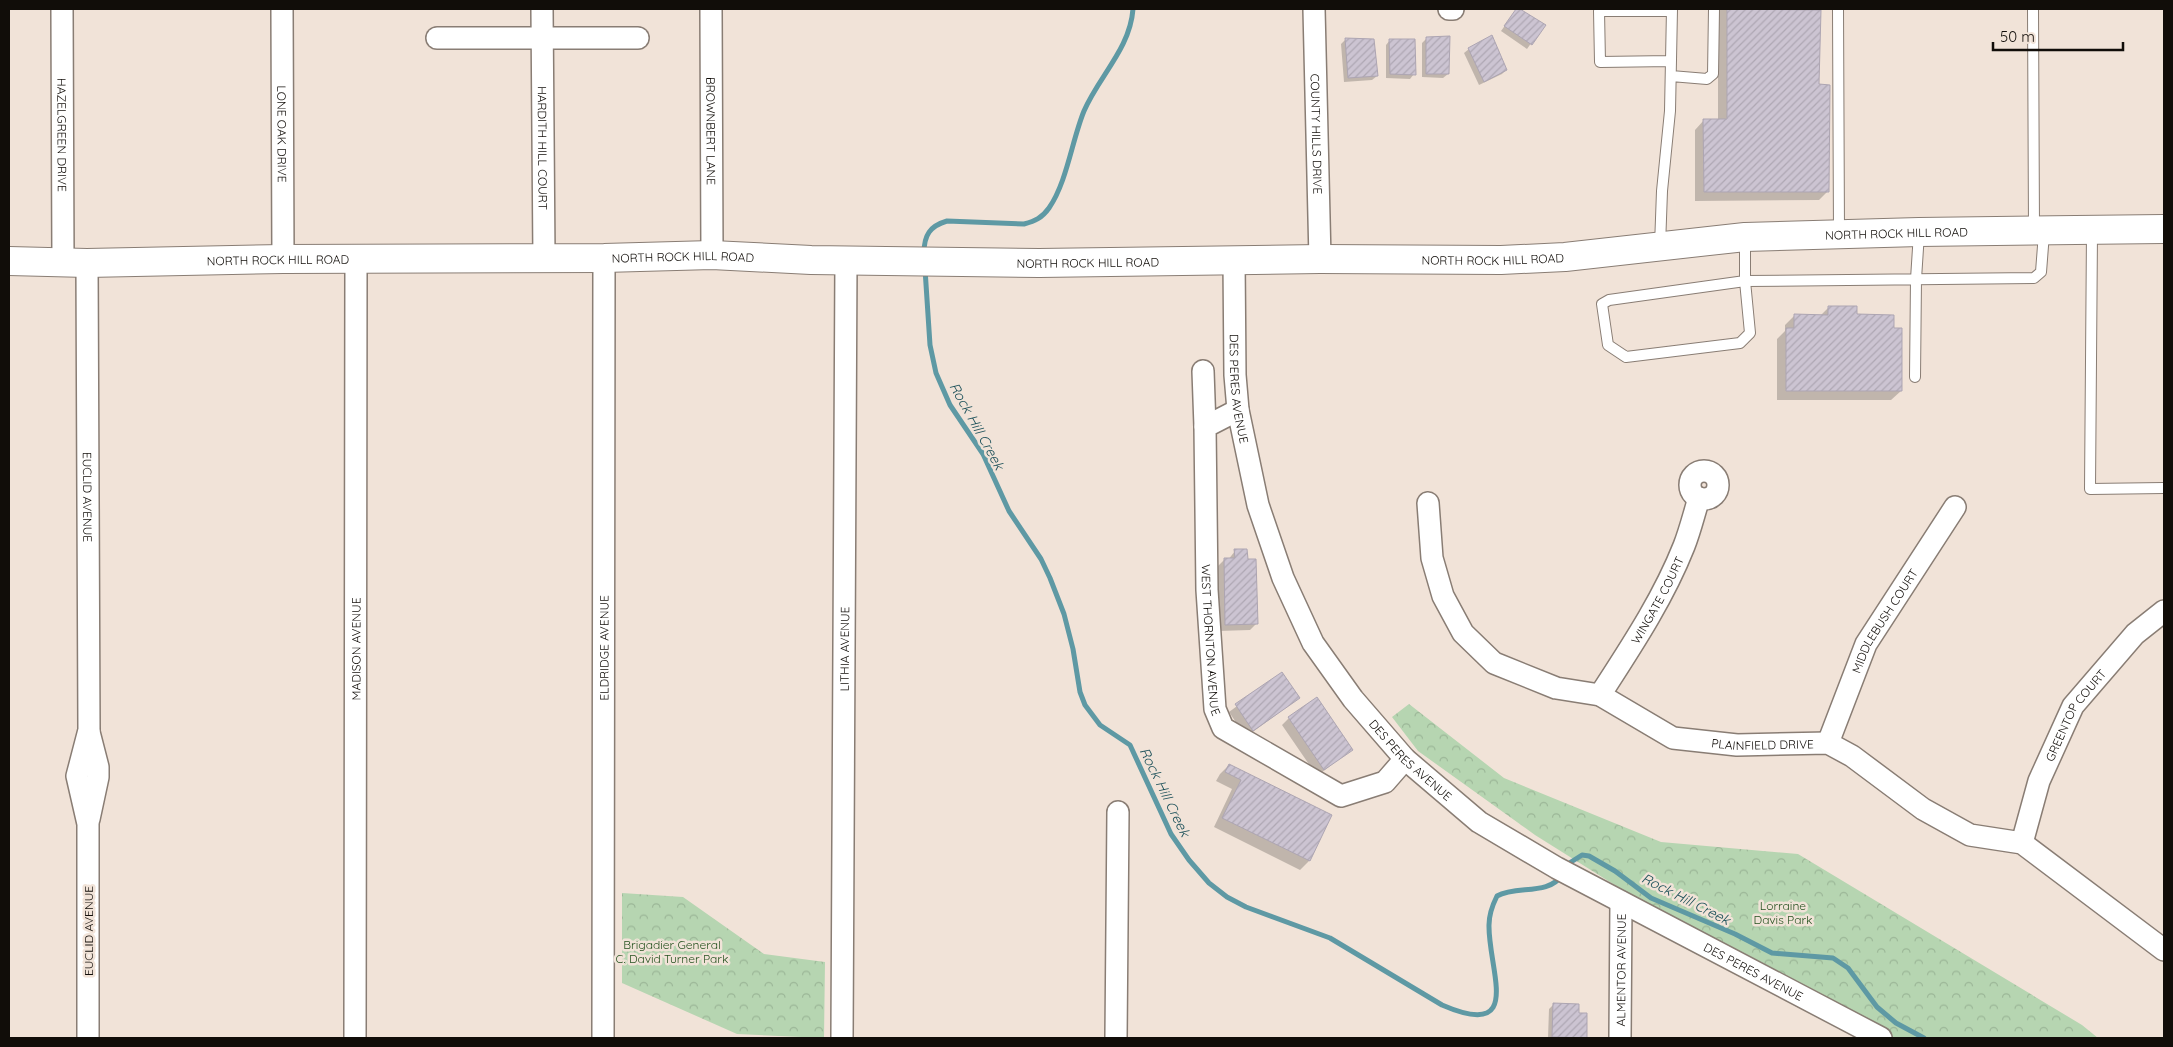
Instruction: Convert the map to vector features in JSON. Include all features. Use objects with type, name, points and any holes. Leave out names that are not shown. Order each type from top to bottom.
[{"type":"street","name":"HAZELGREEN DRIVE","points":[[62,9],[75,262]]},
{"type":"street","name":"LONE OAK DRIVE","points":[[282,9],[283,260]]},
{"type":"street","name":"HARDITH HILL COURT","points":[[542,9],[544,258]]},
{"type":"street","name":"BROWNBERT LANE","points":[[711,9],[712,255]]},
{"type":"street","name":"COUNTY HILLS DRIVE","points":[[1314,9],[1320,259]]},
{"type":"street","points":[[437,38],[542,36],[638,38]]},
{"type":"street","name":"NORTH ROCK HILL ROAD","points":[[9,261],[604,258],[712,255],[846,260],[946,261],[1501,260],[1565,257],[1660,248],[1745,237],[1919,232],[2164,229]]},
{"type":"street","name":"ELDRIDGE AVENUE","points":[[604,258],[604,1038]]},
{"type":"street","name":"MADISON AVENUE","points":[[355,1038],[356,260]]},
{"type":"street","name":"LITHIA AVENUE","points":[[842,1038],[846,260]]},
{"type":"street","name":"DES PERES AVENUE","points":[[1234,260],[1235,375],[1238,410],[1258,505],[1283,578],[1313,643],[1352,699],[1405,760],[1479,822],[1565,873],[1881,1038]]},
{"type":"street","name":"EUCLID AVENUE","points":[[75,262],[89,730],[98,767],[98,777],[88,824],[88,1038]]},
{"type":"street","name":"WEST THORNTON AVENUE","points":[[1203,371],[1207,590],[1215,709],[1223,728],[1341,796],[1385,782],[1405,760]]},
{"type":"street","points":[[1204,427],[1238,410]]},
{"type":"street","name":"WINGATE COURT","points":[[1600,695],[1633,644],[1669,580],[1684,546],[1699,498]]},
{"type":"street","name":"PLAINFIELD DRIVE","points":[[1428,503],[1432,558],[1443,596],[1463,633],[1494,663],[1514,673],[1556,688],[1600,695],[1672,738],[1737,745],[1828,743],[1852,756],[1923,809],[1970,835],[2022,843],[2162,943]]},
{"type":"street","name":"MIDDLEBUSH COURT","points":[[1828,743],[1866,644],[1955,507]]},
{"type":"street","name":"GREENTOP COURT","points":[[2022,843],[2038,781],[2074,706],[2135,634],[2164,611]]},
{"type":"street","points":[[1116,1038],[1118,812]]},
{"type":"street","name":"ALMENTOR AVENUE","points":[[1620,902],[1620,1038]]},
{"type":"lane","points":[[1671,76],[1707,79],[1714,74],[1714,9]]},
{"type":"lane","points":[[1838,9],[1839,235]]},
{"type":"lane","points":[[1745,237],[1745,281],[1750,333],[1740,343],[1626,357],[1608,346],[1602,304],[1609,300],[1745,281],[2034,278],[2041,272],[2033,9]]},
{"type":"lane","points":[[1660,248],[1662,191],[1670,111],[1671,76],[1672,10],[1599,11],[1600,62],[1671,61]]},
{"type":"lane","points":[[2092,231],[2090,489],[2164,488]]},
{"type":"lane","points":[[1915,377],[1916,280],[1919,232]]},
{"type":"green space","name":"Lorraine Davis Park","points":[[1409,704],[1504,778],[1661,842],[1798,854],[2082,1025],[2098,1038],[1895,1038],[1637,899],[1535,835],[1418,751],[1392,717]]},
{"type":"green space","name":"Brigadier General C. David Turner Park","points":[[622,893],[683,897],[764,954],[825,962],[824,1038],[737,1034],[622,983]]},
{"type":"building","points":[[1516,9],[1520,9],[1546,25],[1532,45],[1504,26]]},
{"type":"building","points":[[1727,9],[1821,10],[1819,84],[1830,85],[1829,192],[1704,192],[1703,119],[1727,119]]},
{"type":"building","points":[[1492,35],[1507,70],[1484,82],[1468,48]]},
{"type":"building","points":[[1450,36],[1449,74],[1426,74],[1426,37]]},
{"type":"building","points":[[1345,38],[1374,39],[1378,76],[1348,78]]},
{"type":"building","points":[[1389,39],[1415,39],[1416,75],[1390,74]]},
{"type":"building","points":[[1828,306],[1857,306],[1857,314],[1894,315],[1894,328],[1902,328],[1902,391],[1786,391],[1786,328],[1794,328],[1794,314],[1828,315]]},
{"type":"building","points":[[1234,549],[1247,549],[1248,559],[1256,559],[1258,624],[1225,625],[1224,558],[1235,558]]},
{"type":"building","points":[[1282,672],[1300,698],[1253,731],[1235,704]]},
{"type":"building","points":[[1317,697],[1353,750],[1324,770],[1288,717]]},
{"type":"building","points":[[1229,764],[1332,815],[1310,861],[1222,818],[1241,780],[1225,772]]},
{"type":"building","points":[[1553,1003],[1579,1004],[1579,1013],[1587,1013],[1587,1038],[1552,1037]]},
{"type":"waterway","name":"Rock Hill Creek","points":[[924,253],[925,241],[929,232],[947,221],[1024,224],[1032,222],[1044,214],[1055,198],[1065,174],[1080,122],[1090,98],[1126,37],[1133,9]]},
{"type":"waterway","name":"Rock Hill Creek","points":[[925,269],[930,345],[936,373],[950,405],[983,454],[1009,511],[1041,559],[1050,578],[1064,614],[1073,649],[1080,692],[1085,705],[1100,725],[1130,745],[1171,834],[1189,860],[1209,883],[1227,897],[1246,907],[1330,938],[1442,1005],[1468,1014],[1484,1014],[1493,1007],[1496,995],[1489,925],[1491,910],[1497,896],[1514,891],[1549,886],[1562,875]]},
{"type":"waterway","name":"Rock Hill Creek","points":[[1567,868],[1571,862],[1582,855],[1589,856],[1615,871],[1651,898],[1735,934],[1772,953],[1833,958],[1848,968],[1877,1007],[1896,1023],[1924,1038]]}]
